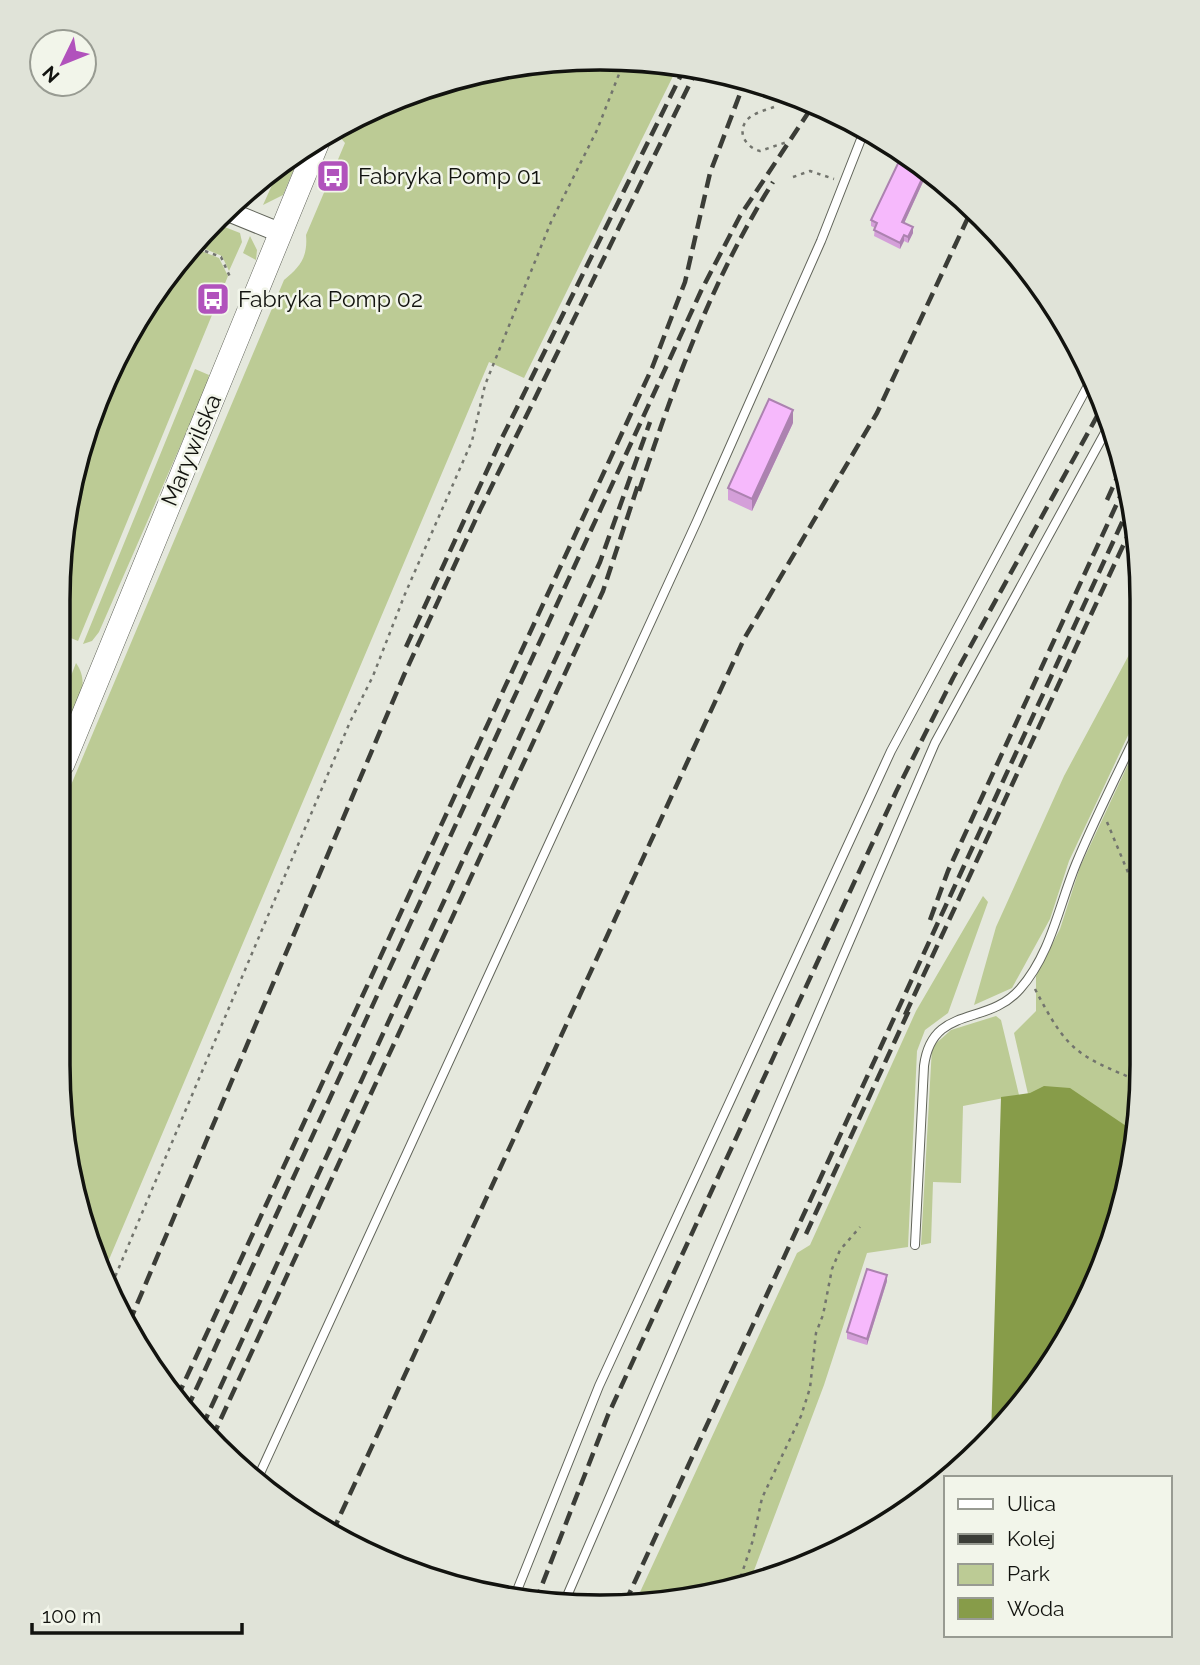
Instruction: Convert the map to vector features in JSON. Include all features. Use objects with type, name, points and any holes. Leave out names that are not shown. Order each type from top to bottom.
[{"type":"main road","name":"Marywilska","points":[[70,747],[313,155]]},
{"type":"street","points":[[236,215],[281,233]]},
{"type":"lane","points":[[261,1471],[697,521],[861,139]]},
{"type":"lane","points":[[518,1588],[599,1386],[891,751],[1086,389]]},
{"type":"lane","points":[[567,1594],[935,743],[1104,435]]},
{"type":"lane","points":[[915,1245],[923,1066],[929,1043],[947,1024],[1000,1006],[1019,990],[1029,977],[1058,919],[1076,863],[1130,748]]},
{"type":"path","points":[[115,1278],[472,441],[485,385],[551,222],[597,130],[620,71]]},
{"type":"path","points":[[774,107],[748,119],[743,130],[744,139],[748,146],[761,151],[787,142]]},
{"type":"path","points":[[793,177],[814,172],[844,183]]},
{"type":"path","points":[[203,250],[221,257],[230,277]]},
{"type":"path","points":[[1101,810],[1115,834],[1130,876]]},
{"type":"path","points":[[1029,977],[1059,1034],[1087,1060],[1130,1077]]},
{"type":"path","points":[[741,1576],[753,1540],[762,1498],[801,1416],[810,1388],[816,1333],[823,1315],[832,1269],[840,1250],[860,1227]]},
{"type":"green space","points":[[600,70],[673,76],[524,378],[489,362],[108,1262],[80,1168],[71,1100],[70,787],[284,280],[299,266],[304,255],[306,235],[345,143],[341,138],[397,110],[463,88],[497,80],[565,71]]},
{"type":"green space","points":[[295,167],[283,195],[263,205],[273,184]]},
{"type":"green space","points":[[224,227],[240,233],[242,242],[229,271],[222,256],[204,249]]},
{"type":"green space","points":[[250,236],[257,250],[256,260],[243,253]]},
{"type":"green space","points":[[202,251],[219,258],[228,276],[78,641],[70,638],[71,565],[80,497],[98,430],[110,397],[141,335],[180,277]]},
{"type":"green space","points":[[195,369],[209,375],[206,387],[99,632],[92,641],[83,644]]},
{"type":"green space","points":[[1130,653],[1130,731],[1069,861],[1050,919],[1012,988],[974,1005],[996,927],[1064,776]]},
{"type":"green space","points":[[76,663],[83,681],[80,699],[70,722],[70,678]]},
{"type":"green space","points":[[1130,760],[1130,1065],[1126,1128],[1028,1094],[1014,1033],[1036,1011],[1036,976],[1060,929],[1080,867]]},
{"type":"green space","points":[[983,896],[988,902],[948,1013],[925,1030],[917,1051],[908,1247],[867,1253],[824,1385],[753,1572],[703,1585],[639,1593],[797,1253],[810,1245],[916,1011]]},
{"type":"green space","points":[[996,1016],[1001,1020],[1019,1095],[963,1106],[961,1183],[933,1182],[931,1243],[921,1245],[932,1047],[951,1030]]},
{"type":"water","points":[[1044,1086],[1070,1088],[1126,1126],[1112,1202],[1090,1268],[1041,1359],[991,1421],[1001,1097],[1030,1093]]},
{"type":"building","points":[[899,162],[922,179],[902,222],[913,227],[908,237],[904,235],[900,243],[874,230],[877,223],[871,220]]},
{"type":"building","points":[[769,399],[793,410],[752,499],[728,488]]},
{"type":"building","points":[[867,1269],[887,1275],[867,1339],[847,1332]]},
{"type":"railway","points":[[406,647],[501,440],[680,77]]},
{"type":"railway","points":[[133,1314],[404,675],[480,510],[692,78]]},
{"type":"railway","points":[[181,1389],[652,368],[685,282],[710,173],[742,89]]},
{"type":"railway","points":[[191,1401],[701,291],[740,216],[808,113]]},
{"type":"railway","points":[[639,491],[681,371],[713,294],[773,182]]},
{"type":"railway","points":[[336,1524],[744,639],[877,413],[968,218]]},
{"type":"railway","points":[[540,1591],[608,1415],[896,792],[953,678],[1097,416]]},
{"type":"railway","points":[[206,1418],[600,562],[650,422]]},
{"type":"railway","points":[[1107,500],[1116,480]]},
{"type":"railway","points":[[216,1430],[603,591],[639,482]]},
{"type":"railway","points":[[930,920],[948,871],[1120,497]]},
{"type":"railway","points":[[629,1594],[1123,520]]},
{"type":"railway","points":[[905,1015],[1126,539]]},
{"type":"railway","points":[[806,1234],[911,1006]]},
{"type":"place","name":"Fabryka Pomp 01","points":[[333,176]]},
{"type":"place","name":"Fabryka Pomp 02","points":[[213,299]]}]
